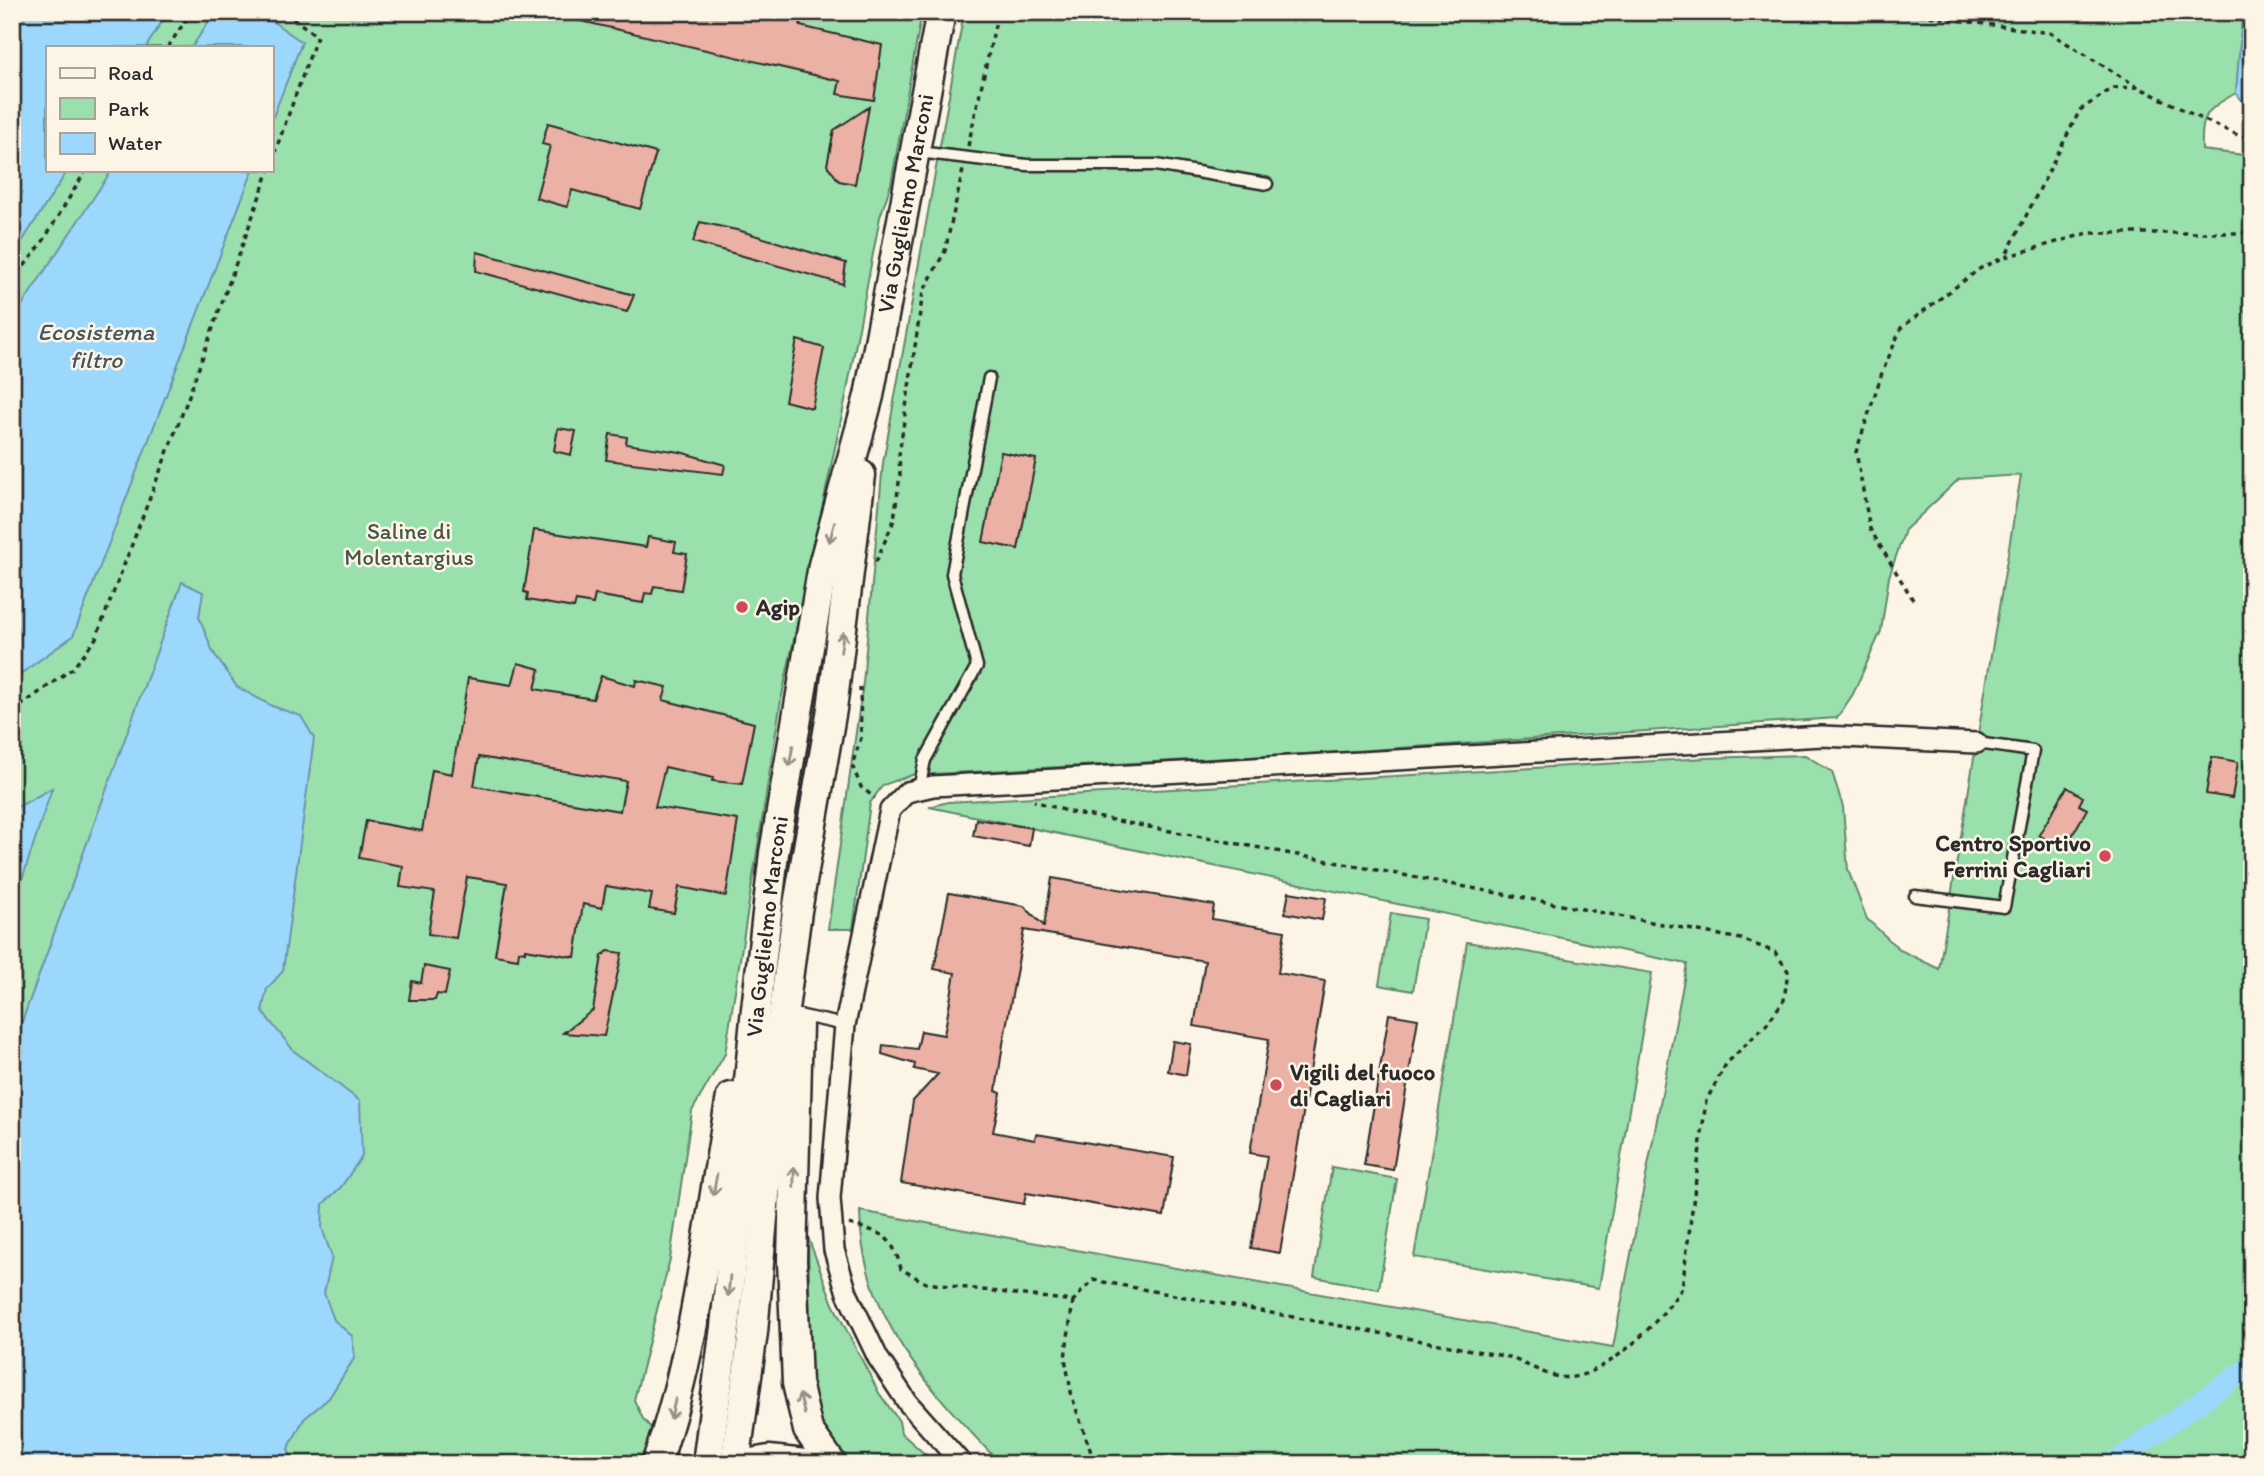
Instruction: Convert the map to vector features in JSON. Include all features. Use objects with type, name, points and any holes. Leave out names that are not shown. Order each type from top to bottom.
[{"type":"main road","name":"Via Guglielmo Marconi","points":[[707,1464],[725,1327],[774,853],[822,565],[869,396],[918,152],[936,18]]},
{"type":"main road","name":"Via Guglielmo Marconi","points":[[735,1464],[753,1332],[776,1070],[797,911],[832,709],[851,577],[869,396]]},
{"type":"main road","points":[[832,709],[798,1015],[792,1260],[797,1382],[808,1430],[832,1464]]},
{"type":"main road","points":[[656,1464],[669,1426],[691,1324],[774,853]]},
{"type":"main road","points":[[745,1464],[769,1460],[805,1464]]},
{"type":"street","points":[[962,1464],[908,1402],[878,1358],[846,1293],[834,1250],[830,1198],[845,1025],[890,810],[906,792],[933,786],[1822,736],[1977,743]]},
{"type":"lane","points":[[918,152],[1027,165],[1156,165],[1267,184]]},
{"type":"lane","points":[[919,789],[925,760],[977,666],[952,574],[989,378]]},
{"type":"lane","points":[[1915,896],[2004,907],[2033,751],[1977,743]]},
{"type":"lane","points":[[798,1015],[845,1025]]},
{"type":"path","points":[[169,46],[191,12]]},
{"type":"path","points":[[273,157],[317,36],[285,12]]},
{"type":"path","points":[[873,573],[894,520],[900,475],[899,455],[923,292],[945,251],[998,12]]},
{"type":"path","points":[[1900,12],[2050,33],[2138,87],[2240,136],[2252,137]]},
{"type":"path","points":[[2005,257],[2080,110],[2113,88],[2138,87]]},
{"type":"path","points":[[12,282],[42,243],[85,172]]},
{"type":"path","points":[[12,712],[72,668],[96,638],[192,388],[268,172]]},
{"type":"path","points":[[1913,600],[1870,529],[1856,452],[1882,373],[1901,328],[1982,268],[2005,257],[2088,233],[2252,233]]},
{"type":"path","points":[[858,680],[862,705],[861,738],[852,765],[862,787],[890,810]]},
{"type":"path","points":[[1031,800],[1070,811],[1741,939],[1776,953],[1787,971],[1784,1000],[1766,1025],[1726,1065],[1706,1101],[1682,1288],[1665,1313],[1605,1367],[1561,1378],[1509,1357],[1093,1280],[1073,1301],[1065,1358],[1072,1397],[1095,1464]]},
{"type":"path","points":[[832,1219],[879,1232],[894,1245],[901,1269],[926,1283],[1073,1301]]},
{"type":"green space","name":"Saline di Molentargius","points":[[12,12],[922,12],[891,184],[880,217],[845,401],[781,700],[725,1054],[692,1111],[670,1259],[634,1400],[643,1419],[684,1464],[12,1464]]},
{"type":"green space","points":[[964,12],[2199,12],[2242,18],[2236,93],[2207,114],[2202,150],[2252,156],[2252,1464],[1001,1464],[950,1409],[926,1380],[886,1319],[872,1285],[863,1249],[860,1211],[1613,1347],[1687,964],[929,807],[948,802],[1707,758],[1805,755],[1832,772],[1843,807],[1848,870],[1867,919],[1900,950],[1939,969],[2021,475],[1959,479],[1905,530],[1889,577],[1881,631],[1853,694],[1837,718],[1341,752],[912,775],[883,785],[870,803],[853,929],[828,929],[863,683],[883,463]]},
{"type":"green space","points":[[1391,913],[1425,919],[1413,991],[1379,985]]},
{"type":"green space","points":[[1467,942],[1652,973],[1599,1288],[1414,1257]]},
{"type":"green space","points":[[1332,1167],[1397,1179],[1379,1289],[1314,1277]]},
{"type":"green space","points":[[808,1237],[833,1304],[879,1393],[899,1421],[901,1433],[936,1464],[846,1464],[822,1432],[811,1394]]},
{"type":"water","name":"Ecosistema filtro","points":[[12,12],[168,12],[147,46],[46,46],[46,172],[67,172],[12,257]]},
{"type":"water","points":[[215,12],[259,12],[302,42],[273,117],[273,46],[193,46]]},
{"type":"water","points":[[2199,12],[2252,12],[2252,113],[2236,93],[2242,18]]},
{"type":"water","name":"Ecosistema filtro","points":[[111,172],[252,172],[73,636],[12,680],[12,320]]},
{"type":"water","points":[[182,582],[203,592],[199,617],[213,652],[237,687],[272,706],[301,716],[314,738],[283,971],[267,989],[262,1011],[294,1051],[360,1101],[362,1156],[341,1187],[323,1204],[322,1228],[332,1257],[324,1293],[334,1320],[352,1336],[355,1357],[329,1398],[304,1419],[288,1449],[294,1464],[12,1464],[12,1049]]},
{"type":"water","points":[[52,788],[12,910],[12,810]]},
{"type":"building","points":[[572,12],[803,12],[800,26],[882,45],[874,100],[837,94],[840,81],[572,19]]},
{"type":"building","points":[[869,107],[855,184],[839,181],[827,165],[834,130]]},
{"type":"building","points":[[548,123],[656,153],[640,209],[572,190],[567,207],[536,198],[550,146],[542,144]]},
{"type":"building","points":[[700,222],[741,231],[846,263],[843,284],[693,242]]},
{"type":"building","points":[[477,252],[634,295],[627,312],[476,271]]},
{"type":"building","points":[[797,340],[824,348],[812,408],[785,401]]},
{"type":"building","points":[[558,428],[576,431],[571,455],[554,451]]},
{"type":"building","points":[[610,434],[627,437],[626,444],[680,452],[725,465],[723,474],[606,460]]},
{"type":"building","points":[[1001,452],[1036,459],[1018,549],[983,542]]},
{"type":"building","points":[[534,530],[646,547],[648,537],[676,542],[674,552],[687,554],[681,590],[654,586],[652,594],[645,593],[643,603],[595,595],[593,604],[576,601],[574,608],[527,600],[528,593],[524,592]]},
{"type":"building","points":[[518,663],[540,669],[535,689],[593,699],[601,676],[635,686],[636,680],[667,687],[663,700],[754,723],[742,784],[712,781],[713,778],[665,767],[655,807],[738,820],[726,896],[679,887],[674,913],[649,909],[652,894],[606,886],[602,908],[583,904],[575,957],[525,949],[525,952],[519,951],[518,959],[495,955],[507,883],[467,877],[456,938],[428,934],[435,892],[400,887],[403,866],[359,858],[366,821],[422,831],[432,770],[452,774],[468,678],[512,685]],"holes":[[[479,757],[626,781],[620,811],[474,786]]]},
{"type":"building","points":[[2212,757],[2238,762],[2232,798],[2206,794]]},
{"type":"building","points":[[2067,787],[2083,797],[2079,805],[2087,809],[2064,850],[2039,835]]},
{"type":"building","points":[[976,819],[1032,828],[1029,846],[973,836]]},
{"type":"building","points":[[1052,878],[1214,905],[1212,919],[1285,931],[1278,973],[1325,981],[1280,1253],[1251,1248],[1267,1156],[1250,1153],[1269,1039],[1194,1026],[1205,961],[1024,930],[1003,1044],[996,1091],[1001,1093],[993,1132],[1035,1140],[1036,1134],[1174,1157],[1164,1216],[1026,1193],[1024,1204],[901,1183],[913,1101],[938,1074],[914,1069],[915,1064],[882,1054],[883,1045],[917,1049],[921,1031],[944,1035],[955,973],[934,969],[949,893],[1024,906],[1044,926]]},
{"type":"building","points":[[1289,892],[1326,898],[1322,920],[1285,913]]},
{"type":"building","points":[[608,951],[622,953],[604,1036],[563,1033],[593,1010],[602,956]]},
{"type":"building","points":[[424,966],[450,971],[445,995],[437,994],[435,1000],[409,1000],[412,981],[421,983]]},
{"type":"building","points":[[1389,1014],[1418,1019],[1393,1170],[1364,1165]]},
{"type":"building","points":[[1173,1041],[1191,1044],[1186,1075],[1168,1071]]},
{"type":"waterway","points":[[2112,1464],[2252,1365]]},
{"type":"place","name":"Agip","points":[[742,607]]},
{"type":"place","name":"Centro Sportivo Ferrini Cagliari","points":[[2105,856]]},
{"type":"place","name":"Vigili del fuoco di Cagliari","points":[[1276,1085]]}]
